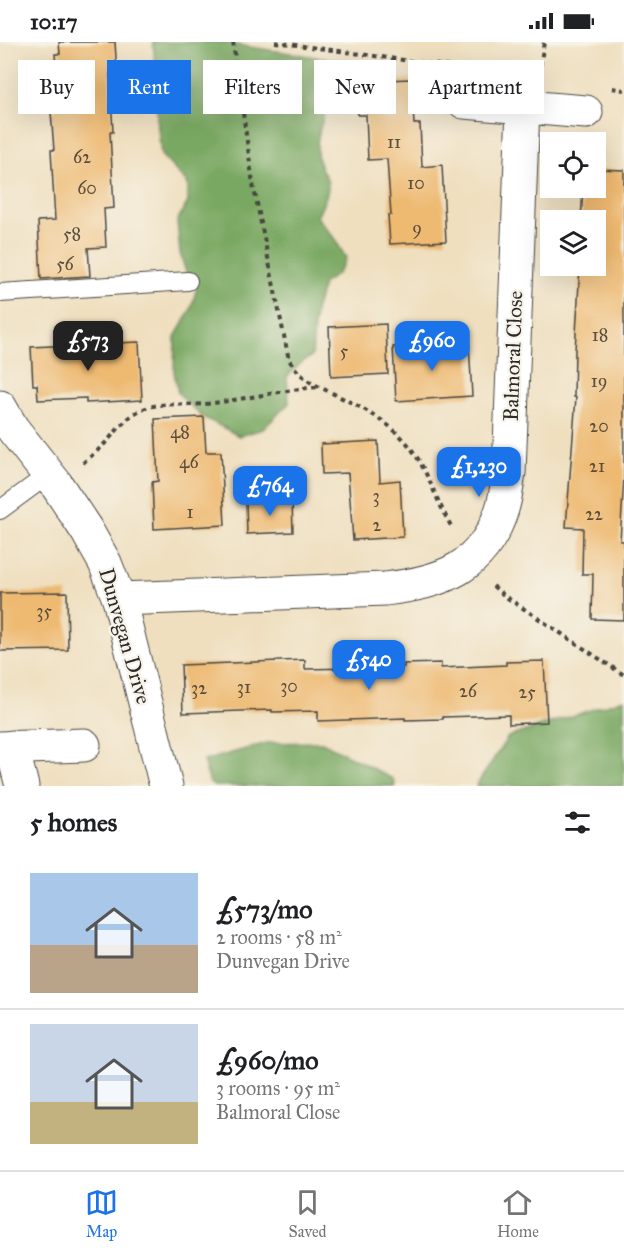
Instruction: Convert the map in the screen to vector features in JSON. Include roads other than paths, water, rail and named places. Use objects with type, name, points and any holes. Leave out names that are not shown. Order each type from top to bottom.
[{"type":"street","points":[[544,95],[594,100]]},
{"type":"street","name":"Balmoral Close","points":[[118,599],[385,589],[436,580],[457,571],[471,560],[493,534],[503,507],[509,472],[529,114]]},
{"type":"street","name":"Dunvegan Drive","points":[[0,407],[12,428],[52,479],[87,531],[105,563],[118,599],[166,786]]},
{"type":"street","points":[[22,786],[6,748],[84,745]]},
{"type":"lane","points":[[0,293],[188,281]]},
{"type":"lane","points":[[0,510],[52,479]]}]
